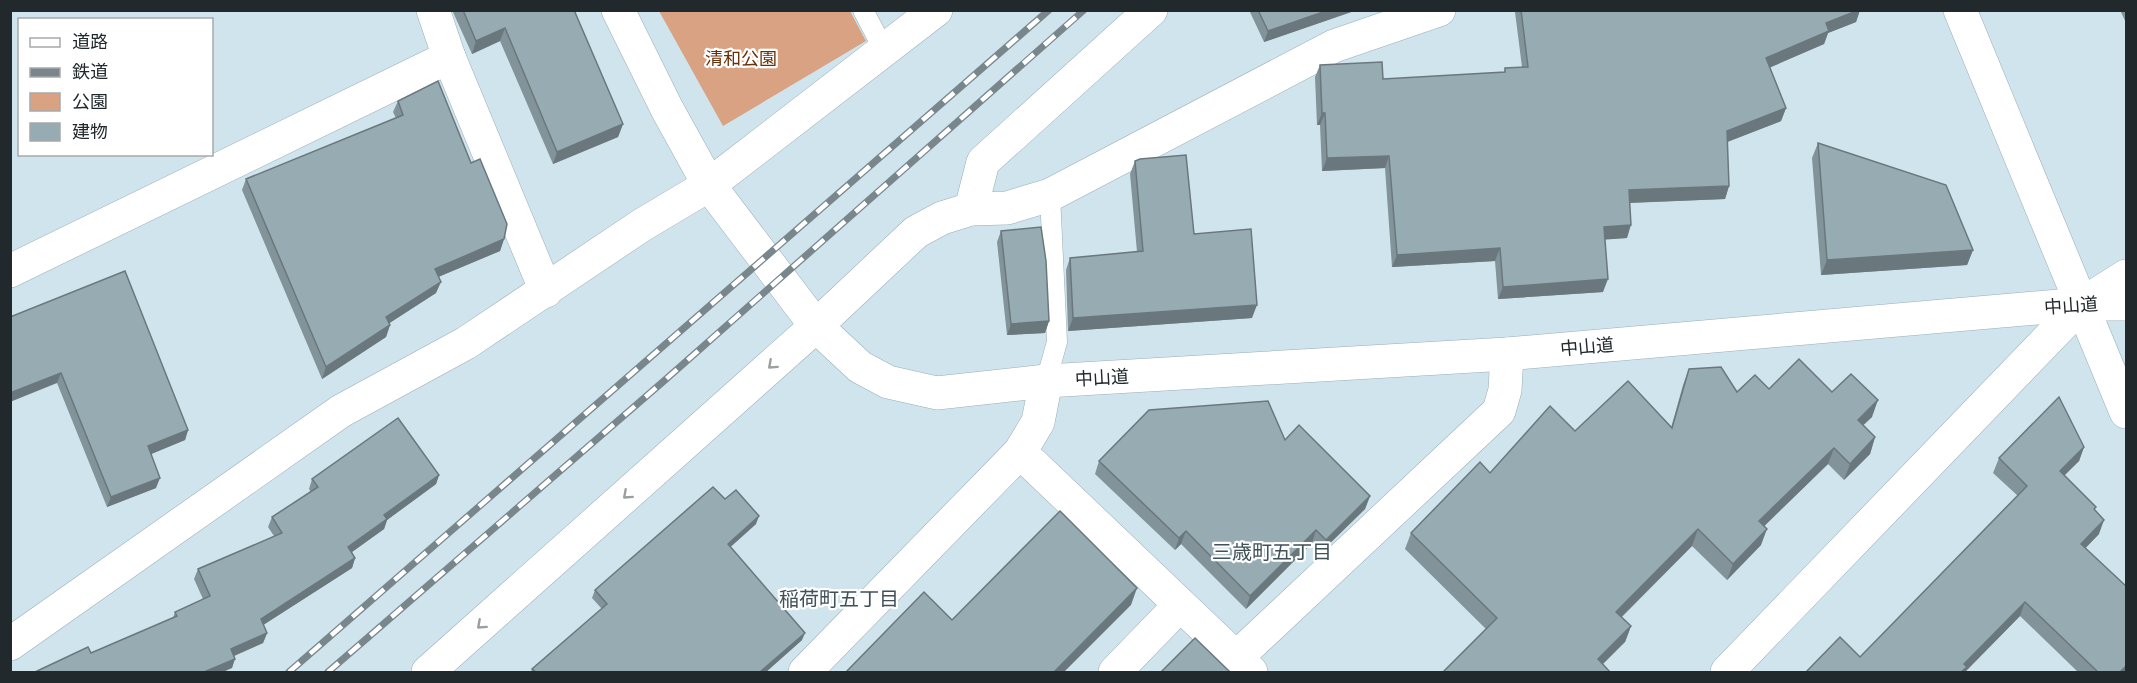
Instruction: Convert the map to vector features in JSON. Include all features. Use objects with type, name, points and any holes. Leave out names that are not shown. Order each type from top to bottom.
[{"type":"street","points":[[433,10],[449,57],[546,291]]},
{"type":"street","name":"中山道","points":[[618,10],[708,185],[816,326],[860,367],[888,382],[937,393],[1046,381],[1507,354],[2082,304],[2127,304]]},
{"type":"street","points":[[10,644],[341,411],[466,343],[642,225],[708,185],[936,10]]},
{"type":"street","points":[[971,209],[983,162],[1151,10]]},
{"type":"street","points":[[446,667],[916,232],[942,218],[971,209],[1007,208],[1050,195],[1334,45],[1439,10]]},
{"type":"street","points":[[1960,10],[2127,412]]},
{"type":"street","points":[[10,271],[449,57]]},
{"type":"street","points":[[1727,672],[2082,304],[2127,276]]},
{"type":"street","points":[[1020,452],[1244,665],[1498,411],[1505,390],[1507,354]]},
{"type":"street","points":[[806,672],[1020,452],[1038,422],[1046,381]]},
{"type":"street","points":[[1115,672],[1180,605]]},
{"type":"lane","points":[[863,10],[884,50]]},
{"type":"lane","points":[[1046,381],[1057,342],[1050,195]]},
{"type":"green space","name":"清和公園","points":[[659,11],[850,11],[866,41],[723,126]]},
{"type":"building","points":[[463,10],[574,10],[623,124],[557,152],[505,28],[476,41]]},
{"type":"building","points":[[1258,10],[1329,10],[1268,31]]},
{"type":"building","points":[[1521,10],[1859,10],[1826,23],[1829,31],[1766,58],[1786,108],[1727,131],[1729,186],[1629,190],[1631,225],[1604,227],[1608,279],[1503,287],[1500,248],[1397,255],[1389,156],[1327,158],[1320,65],[1382,62],[1383,79],[1505,72],[1505,68],[1528,67]]},
{"type":"building","points":[[438,81],[471,163],[480,159],[507,224],[504,239],[435,269],[441,282],[386,317],[390,325],[326,367],[246,179],[403,115],[398,101]]},
{"type":"building","points":[[1818,143],[1946,185],[1973,250],[1827,260]]},
{"type":"building","points":[[1186,155],[1194,234],[1251,229],[1257,305],[1073,318],[1070,258],[1143,251],[1135,161]]},
{"type":"building","points":[[1041,227],[1046,261],[1049,321],[1011,324],[1001,231]]},
{"type":"building","points":[[125,271],[188,430],[148,446],[160,478],[111,497],[61,373],[10,393],[10,317]]},
{"type":"building","points":[[1799,359],[1832,392],[1851,374],[1878,400],[1858,420],[1875,437],[1850,464],[1834,448],[1759,521],[1767,529],[1733,564],[1698,529],[1616,612],[1631,626],[1598,659],[1610,672],[1443,672],[1497,618],[1411,533],[1480,462],[1490,473],[1550,406],[1575,431],[1628,381],[1672,428],[1689,369],[1721,367],[1737,392],[1755,375],[1769,389]]},
{"type":"building","points":[[2059,397],[2084,447],[2060,471],[2096,507],[2094,509],[2104,520],[2081,544],[2127,587],[2127,665],[2120,672],[2098,672],[2025,602],[1964,664],[1967,667],[1961,672],[1806,672],[1840,637],[1860,657],[2027,486],[1999,458]]},
{"type":"building","points":[[1268,401],[1285,440],[1299,425],[1370,496],[1326,540],[1316,530],[1250,596],[1186,531],[1179,538],[1099,461],[1149,410]]},
{"type":"building","points":[[398,418],[439,475],[384,515],[387,519],[348,547],[355,558],[261,619],[267,633],[231,649],[235,659],[204,672],[35,672],[88,647],[91,653],[177,616],[175,612],[210,596],[198,569],[282,533],[272,517],[318,487],[312,479]]},
{"type":"building","points":[[713,487],[725,499],[736,490],[759,516],[728,544],[805,633],[760,672],[536,672],[532,669],[607,604],[595,590]]},
{"type":"building","points":[[1060,511],[1137,588],[1054,672],[846,672],[924,592],[952,620]]},
{"type":"building","points":[[1195,638],[1230,672],[1161,672]]},
{"type":"railway","points":[[289,672],[1049,10]]},
{"type":"railway","points":[[328,672],[665,380],[1084,10]]},
{"type":"district","name":"三歳町五丁目","points":[[1272,552]]},
{"type":"district","name":"稲荷町五丁目","points":[[839,599]]}]
